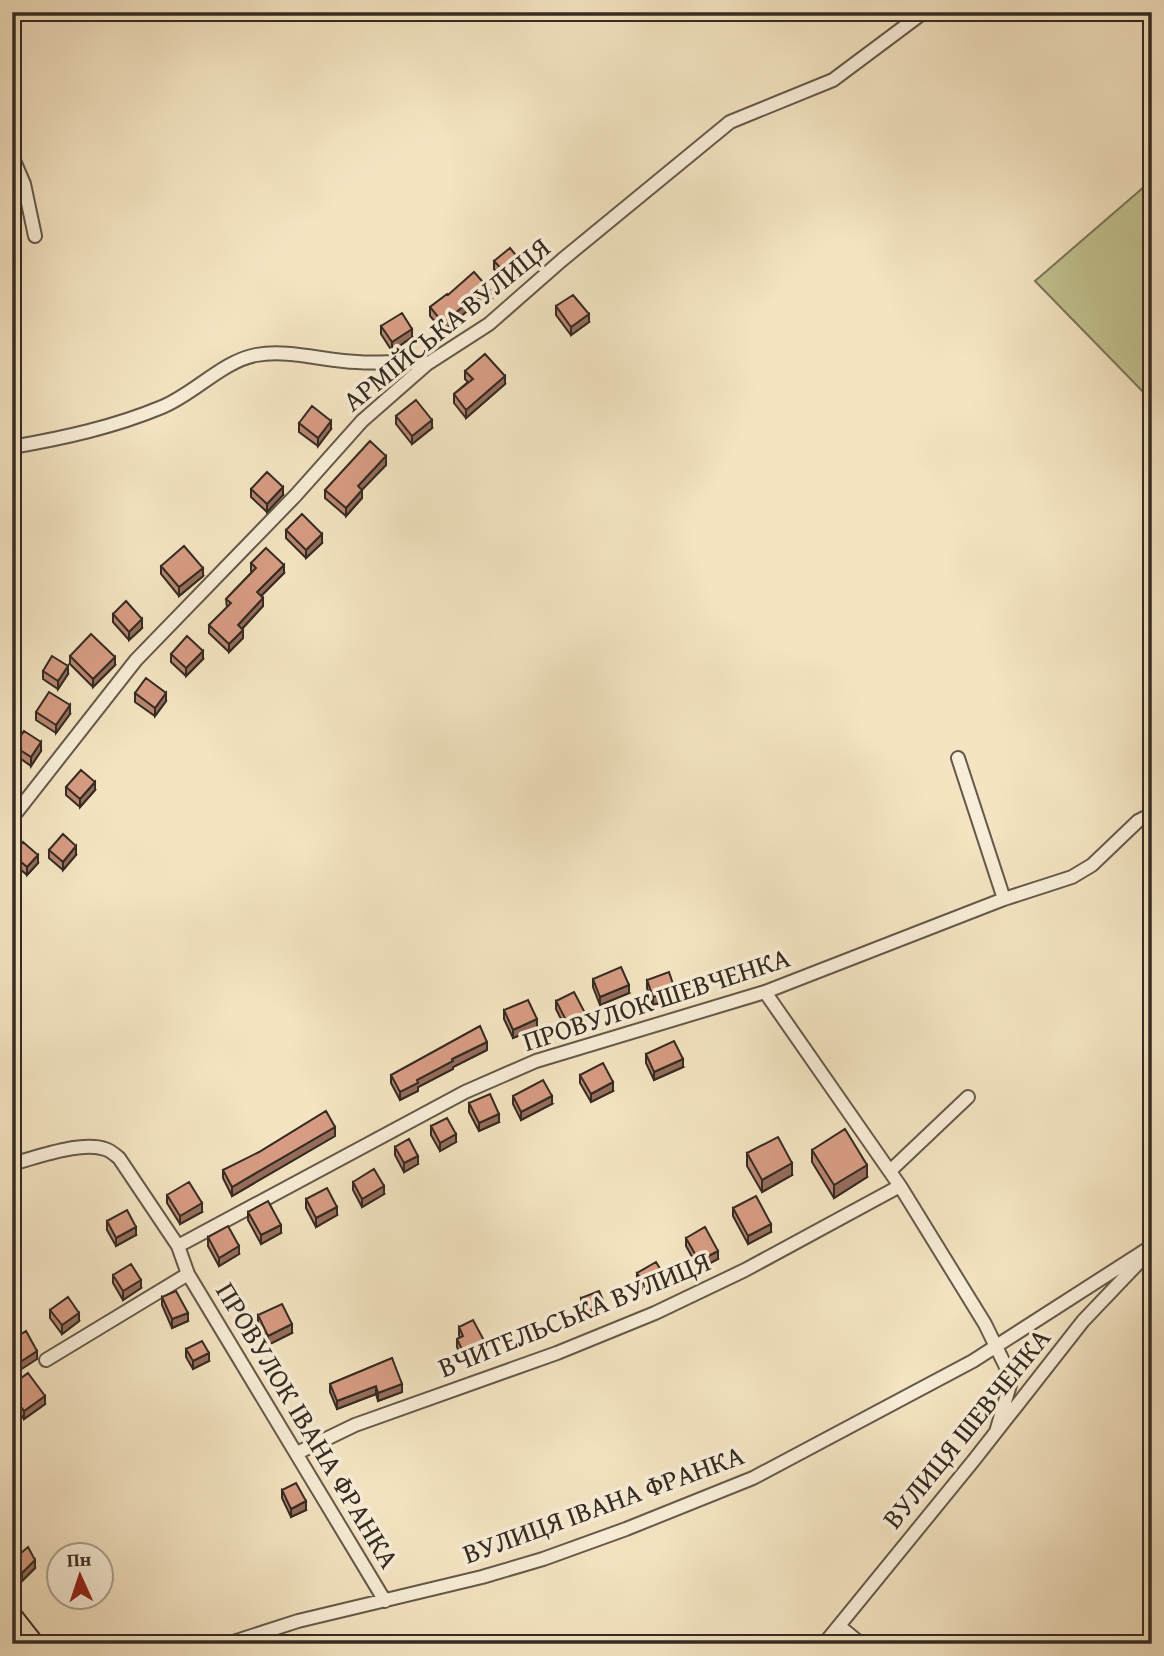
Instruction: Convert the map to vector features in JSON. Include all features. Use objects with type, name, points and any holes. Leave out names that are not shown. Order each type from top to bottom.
[{"type":"main road","points":[[12,1616],[34,1644]]},
{"type":"street","name":"АРМІЙСЬКА ВУЛИЦЯ","points":[[12,818],[135,660],[296,495],[362,421],[427,364],[489,324],[562,260],[730,122],[833,80],[924,12]]},
{"type":"street","points":[[12,156],[24,184],[35,236]]},
{"type":"street","points":[[12,447],[82,435],[163,407],[189,394],[238,360],[257,355],[285,353],[358,362],[404,360],[427,364]]},
{"type":"street","points":[[958,758],[1004,899]]},
{"type":"street","name":"ПРОВУЛОК ШЕВЧЕНКА","points":[[178,1246],[465,1093],[536,1061],[765,992],[1004,899],[1072,877],[1092,865],[1138,821],[1152,814]]},
{"type":"street","points":[[765,992],[900,1186],[985,1324],[1006,1367],[1010,1385],[996,1432]]},
{"type":"street","points":[[890,1171],[968,1097]]},
{"type":"street","name":"ПРОВУЛОК ІВАНА ФРАНКА","points":[[12,1164],[91,1147],[106,1149],[119,1158],[178,1246],[188,1274],[385,1601]]},
{"type":"street","name":"ВЧИТЕЛЬСЬКА ВУЛИЦЯ","points":[[298,1453],[355,1425],[557,1353],[655,1313],[746,1270],[900,1186]]},
{"type":"street","name":"ВУЛИЦЯ ІВАНА ФРАНКА","points":[[228,1644],[298,1621],[482,1577],[543,1559],[753,1478],[974,1361],[1152,1248]]},
{"type":"street","name":"ВУЛИЦЯ ШЕВЧЕНКА","points":[[824,1644],[1083,1321],[1152,1248]]},
{"type":"street","points":[[46,1360],[188,1274]]},
{"type":"street","points":[[839,1626],[861,1644]]},
{"type":"green space","points":[[1152,180],[1152,401],[1035,281]]},
{"type":"building","points":[[510,248],[523,264],[508,276],[494,261]]},
{"type":"building","points":[[474,272],[491,291],[474,301],[472,299],[443,323],[430,307]]},
{"type":"building","points":[[573,295],[589,314],[571,327],[556,306]]},
{"type":"building","points":[[402,313],[412,329],[392,342],[381,326]]},
{"type":"building","points":[[485,354],[505,376],[466,410],[454,394],[473,379],[465,371]]},
{"type":"building","points":[[416,400],[432,420],[412,436],[396,416]]},
{"type":"building","points":[[312,406],[331,421],[318,438],[299,423]]},
{"type":"building","points":[[370,441],[386,456],[358,486],[362,490],[346,508],[325,490]]},
{"type":"building","points":[[267,472],[283,487],[267,504],[251,489]]},
{"type":"building","points":[[302,514],[322,534],[306,550],[286,530]]},
{"type":"building","points":[[184,546],[203,568],[179,587],[161,566]]},
{"type":"building","points":[[266,548],[284,565],[257,592],[263,598],[238,625],[243,630],[229,644],[209,625],[231,603],[226,599],[256,568],[251,563]]},
{"type":"building","points":[[126,601],[142,619],[129,632],[113,614]]},
{"type":"building","points":[[91,634],[115,657],[93,679],[70,656]]},
{"type":"building","points":[[187,636],[203,651],[186,668],[171,654]]},
{"type":"building","points":[[52,656],[68,666],[58,681],[43,671]]},
{"type":"building","points":[[146,678],[166,693],[155,708],[135,693]]},
{"type":"building","points":[[49,692],[70,705],[56,725],[36,712]]},
{"type":"building","points":[[24,731],[41,742],[31,757],[14,746]]},
{"type":"building","points":[[81,770],[95,782],[80,799],[66,787]]},
{"type":"building","points":[[63,834],[76,846],[63,862],[49,850]]},
{"type":"building","points":[[23,842],[38,855],[27,867],[12,854]]},
{"type":"building","points":[[621,967],[629,985],[600,997],[593,979]]},
{"type":"building","points":[[669,972],[675,990],[653,997],[647,980]]},
{"type":"building","points":[[574,992],[585,1013],[567,1022],[556,1001]]},
{"type":"building","points":[[528,1000],[537,1019],[513,1030],[504,1010]]},
{"type":"building","points":[[480,1026],[487,1042],[452,1059],[453,1061],[400,1092],[391,1075]]},
{"type":"building","points":[[674,1041],[683,1059],[654,1072],[646,1054]]},
{"type":"building","points":[[603,1063],[613,1082],[591,1094],[580,1075]]},
{"type":"building","points":[[543,1080],[552,1096],[521,1112],[513,1096]]},
{"type":"building","points":[[490,1094],[499,1114],[479,1123],[469,1103]]},
{"type":"building","points":[[326,1111],[335,1127],[232,1187],[223,1170],[259,1152]]},
{"type":"building","points":[[447,1118],[456,1134],[440,1143],[431,1126]]},
{"type":"building","points":[[845,1129],[867,1165],[834,1185],[812,1150]]},
{"type":"building","points":[[778,1137],[792,1163],[762,1180],[747,1153]]},
{"type":"building","points":[[409,1139],[418,1156],[404,1163],[395,1147]]},
{"type":"building","points":[[374,1169],[384,1186],[362,1199],[353,1182]]},
{"type":"building","points":[[189,1182],[202,1203],[180,1216],[167,1195]]},
{"type":"building","points":[[327,1188],[337,1207],[316,1218],[306,1199]]},
{"type":"building","points":[[756,1196],[771,1224],[748,1236],[733,1208]]},
{"type":"building","points":[[268,1201],[281,1225],[261,1235],[248,1212]]},
{"type":"building","points":[[127,1210],[136,1227],[116,1238],[107,1221]]},
{"type":"building","points":[[228,1226],[239,1246],[219,1258],[208,1237]]},
{"type":"building","points":[[705,1227],[718,1251],[699,1261],[686,1238]]},
{"type":"building","points":[[656,1262],[665,1277],[646,1288],[637,1273]]},
{"type":"building","points":[[131,1264],[141,1280],[123,1291],[113,1275]]},
{"type":"building","points":[[176,1291],[188,1313],[172,1319],[162,1297]]},
{"type":"building","points":[[599,1291],[605,1305],[587,1312],[581,1298]]},
{"type":"building","points":[[68,1297],[79,1313],[62,1325],[50,1310]]},
{"type":"building","points":[[282,1304],[292,1324],[268,1336],[258,1315]]},
{"type":"building","points":[[473,1320],[488,1348],[466,1358],[457,1339],[463,1336],[459,1327]]},
{"type":"building","points":[[26,1331],[37,1351],[14,1366],[12,1340]]},
{"type":"building","points":[[202,1341],[209,1353],[193,1361],[186,1349]]},
{"type":"building","points":[[392,1358],[402,1384],[378,1393],[376,1386],[337,1401],[330,1384]]},
{"type":"building","points":[[28,1373],[45,1396],[24,1411],[12,1394],[12,1385]]},
{"type":"building","points":[[296,1483],[306,1501],[291,1509],[282,1490]]},
{"type":"building","points":[[28,1547],[35,1560],[22,1573],[14,1559]]}]
